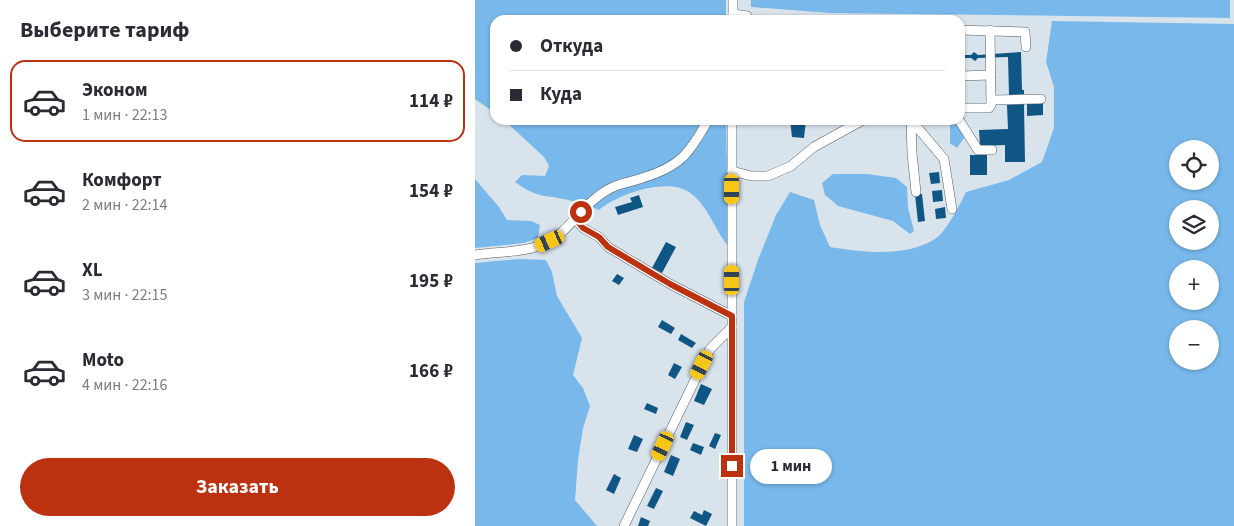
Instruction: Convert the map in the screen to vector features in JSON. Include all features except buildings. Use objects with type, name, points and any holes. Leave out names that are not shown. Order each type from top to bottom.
[{"type":"street","points":[[733,0],[733,15]]},
{"type":"street","points":[[965,30],[1025,32],[1026,47]]},
{"type":"street","points":[[965,108],[989,108],[992,100],[990,30]]},
{"type":"street","points":[[965,76],[991,75]]},
{"type":"street","points":[[992,100],[1041,99]]},
{"type":"street","points":[[475,255],[513,252],[539,246],[561,233],[599,195],[612,187],[655,174],[669,168],[685,157],[696,143],[705,125]]},
{"type":"street","points":[[732,526],[733,125]]},
{"type":"street","points":[[732,171],[751,176],[768,176],[791,166],[814,147],[854,125]]},
{"type":"street","points":[[911,125],[912,153],[917,192]]},
{"type":"street","points":[[915,125],[944,159],[952,210]]},
{"type":"street","points":[[962,125],[978,150],[992,150]]},
{"type":"street","points":[[575,218],[583,228],[599,237],[608,247],[670,284],[732,316]]},
{"type":"street","points":[[624,526],[710,349],[732,328]]},
{"type":"shaded area","points":[[475,0],[726,0],[726,15],[490,15],[490,110],[475,99]]},
{"type":"shaded area","points":[[751,0],[1230,0],[1230,18],[830,13],[751,7]]},
{"type":"shaded area","points":[[1052,21],[1234,24],[1234,526],[744,526],[744,302],[776,215],[790,192],[814,200],[820,225],[830,247],[856,251],[883,252],[910,249],[923,245],[939,236],[957,210],[966,192],[1009,180],[1042,162],[1054,128],[1054,87],[1046,62]]},
{"type":"shaded area","points":[[509,125],[726,125],[727,245],[701,203],[689,192],[680,188],[668,186],[643,189],[618,198],[599,210],[575,202],[531,192],[515,182],[522,175],[545,176],[549,166],[544,157]]},
{"type":"shaded area","points":[[950,125],[965,125],[964,138],[957,148],[950,143]]},
{"type":"shaded area","points":[[833,174],[867,174],[896,178],[907,187],[908,208],[914,231],[910,234],[893,221],[838,206],[825,195],[822,183]]},
{"type":"shaded area","points":[[475,179],[499,207],[507,220],[531,221],[540,225],[538,238],[524,243],[475,248]]},
{"type":"shaded area","points":[[519,259],[546,260],[552,272],[557,296],[582,338],[573,375],[583,388],[590,406],[583,428],[575,500],[597,526],[475,526],[475,263]]},
{"type":"route","points":[[581,212],[575,218],[583,228],[599,237],[608,247],[670,284],[732,316],[732,466]]}]
